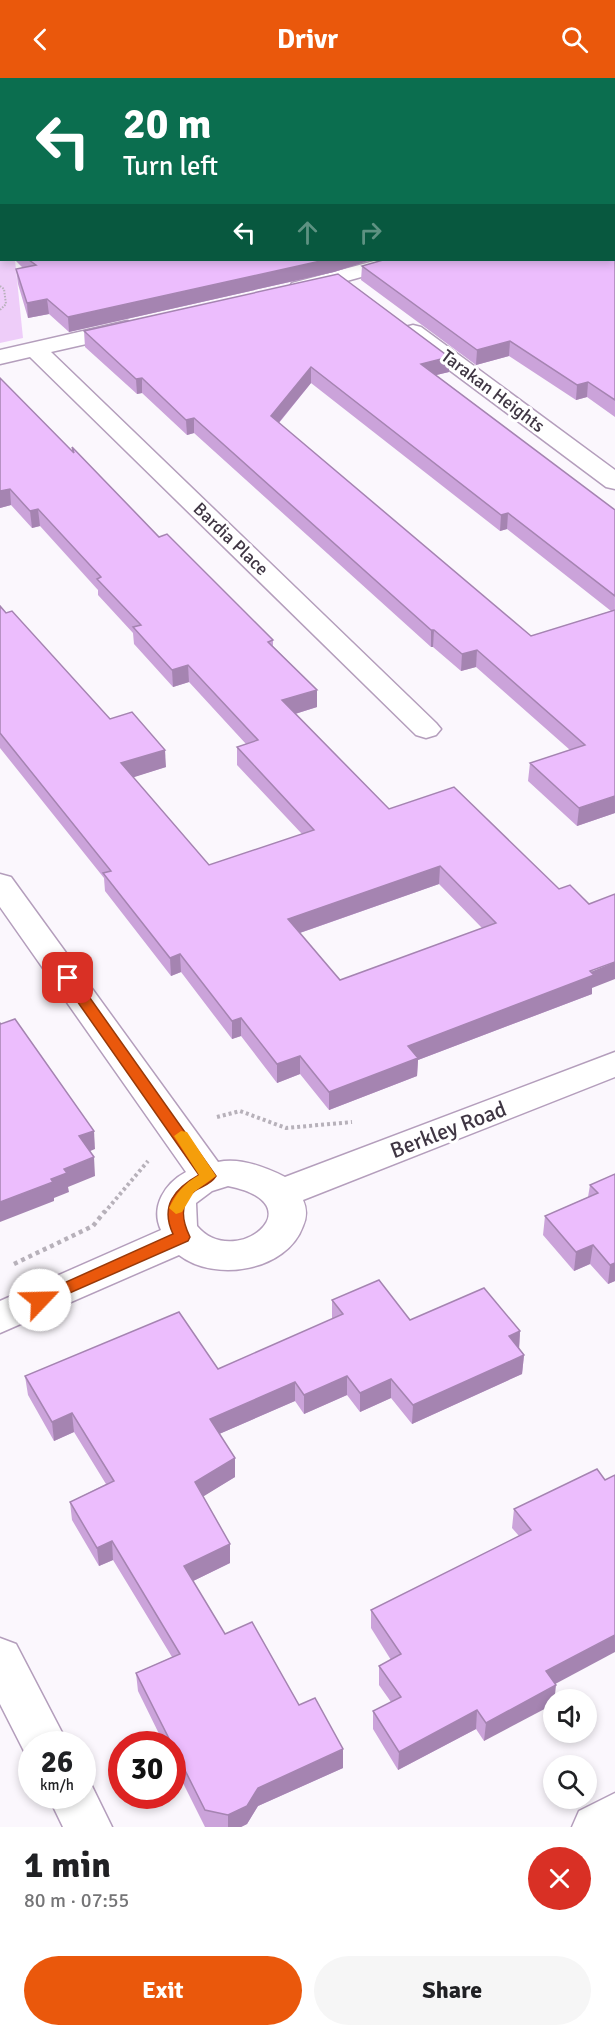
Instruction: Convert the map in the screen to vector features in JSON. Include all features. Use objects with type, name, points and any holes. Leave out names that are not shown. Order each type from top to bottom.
[{"type":"street","points":[[285,292],[342,279],[362,269],[397,261]]},
{"type":"street","points":[[342,279],[361,293]]},
{"type":"street","name":"Tarakan Heights","points":[[398,321],[615,482]]},
{"type":"street","points":[[0,357],[149,323]]},
{"type":"street","name":"Bardia Place","points":[[35,349],[426,729]]},
{"type":"street","points":[[0,884],[208,1176]]},
{"type":"street","name":"Berkley Road","points":[[282,1193],[615,1064]]},
{"type":"street","points":[[228,1173],[250,1174],[268,1181],[282,1193],[289,1209],[287,1224],[277,1239],[261,1250],[240,1256],[218,1255],[197,1248],[182,1237],[175,1221],[177,1203],[188,1188],[208,1176],[228,1173]]},
{"type":"street","points":[[0,1318],[182,1237]]},
{"type":"street","points":[[0,1658],[38,1731]]},
{"type":"street","points":[[79,1809],[88,1827]]},
{"type":"street","points":[[596,1827],[615,1816]]},
{"type":"path","points":[[0,286],[4,289],[6,304],[0,310]]},
{"type":"path","points":[[10,1266],[93,1226],[176,1128],[240,1112],[286,1128],[358,1121]]},
{"type":"shaded area","points":[[0,261],[15,261],[23,338],[0,343]]},
{"type":"building","points":[[30,261],[320,261],[68,317],[47,299],[27,303],[16,269],[36,265]]},
{"type":"building","points":[[380,261],[615,261],[615,400],[588,382],[577,385],[510,341],[477,350],[362,266]]},
{"type":"building","points":[[338,274],[449,357],[421,364],[615,510],[615,596],[508,513],[501,515],[311,367],[271,416],[531,636],[615,610],[615,796],[579,808],[530,763],[585,745],[477,650],[462,654],[434,630],[431,630],[194,418],[186,420],[142,378],[136,379],[84,331]]},
{"type":"building","points":[[0,378],[74,453],[72,447],[159,537],[167,534],[273,640],[268,642],[317,690],[282,700],[389,809],[454,787],[559,889],[570,885],[589,904],[615,894],[615,962],[590,971],[594,975],[408,1046],[418,1058],[329,1092],[300,1056],[277,1064],[241,1018],[232,1021],[180,954],[170,958],[103,873],[111,871],[0,733],[0,606],[6,613],[12,611],[110,719],[132,712],[165,750],[121,763],[209,865],[314,830],[237,747],[258,740],[188,665],[172,670],[133,627],[141,625],[97,579],[101,577],[38,509],[30,511],[10,489],[0,491]],"holes":[[[440,866],[496,923],[340,980],[288,919]]]},
{"type":"building","points":[[15,1019],[94,1131],[79,1136],[94,1157],[64,1169],[67,1173],[51,1179],[53,1182],[0,1202],[0,1023]]},
{"type":"building","points":[[615,1174],[615,1263],[610,1265],[593,1245],[576,1252],[545,1216],[598,1193],[590,1185]]},
{"type":"building","points":[[379,1280],[410,1320],[484,1288],[520,1331],[509,1336],[524,1355],[413,1405],[391,1379],[360,1393],[347,1376],[304,1395],[295,1382],[210,1419],[235,1458],[195,1482],[230,1544],[184,1566],[225,1634],[252,1622],[299,1705],[315,1698],[343,1749],[258,1788],[247,1806],[228,1815],[205,1810],[186,1772],[186,1731],[165,1731],[136,1673],[180,1654],[112,1541],[97,1548],[70,1502],[114,1481],[72,1413],[52,1422],[25,1376],[179,1312],[218,1369],[343,1314],[332,1300]]},
{"type":"building","points":[[597,1469],[605,1480],[615,1475],[615,1635],[546,1671],[556,1685],[543,1689],[543,1692],[486,1723],[477,1710],[399,1752],[373,1711],[401,1697],[379,1666],[401,1654],[371,1610],[531,1530],[514,1509]]},
{"type":"slow traffic","points":[[176,1208],[188,1188],[208,1176],[181,1136]]},
{"type":"route","points":[[40,1300],[182,1237],[175,1221],[177,1203],[188,1188],[208,1176],[68,978]]}]
